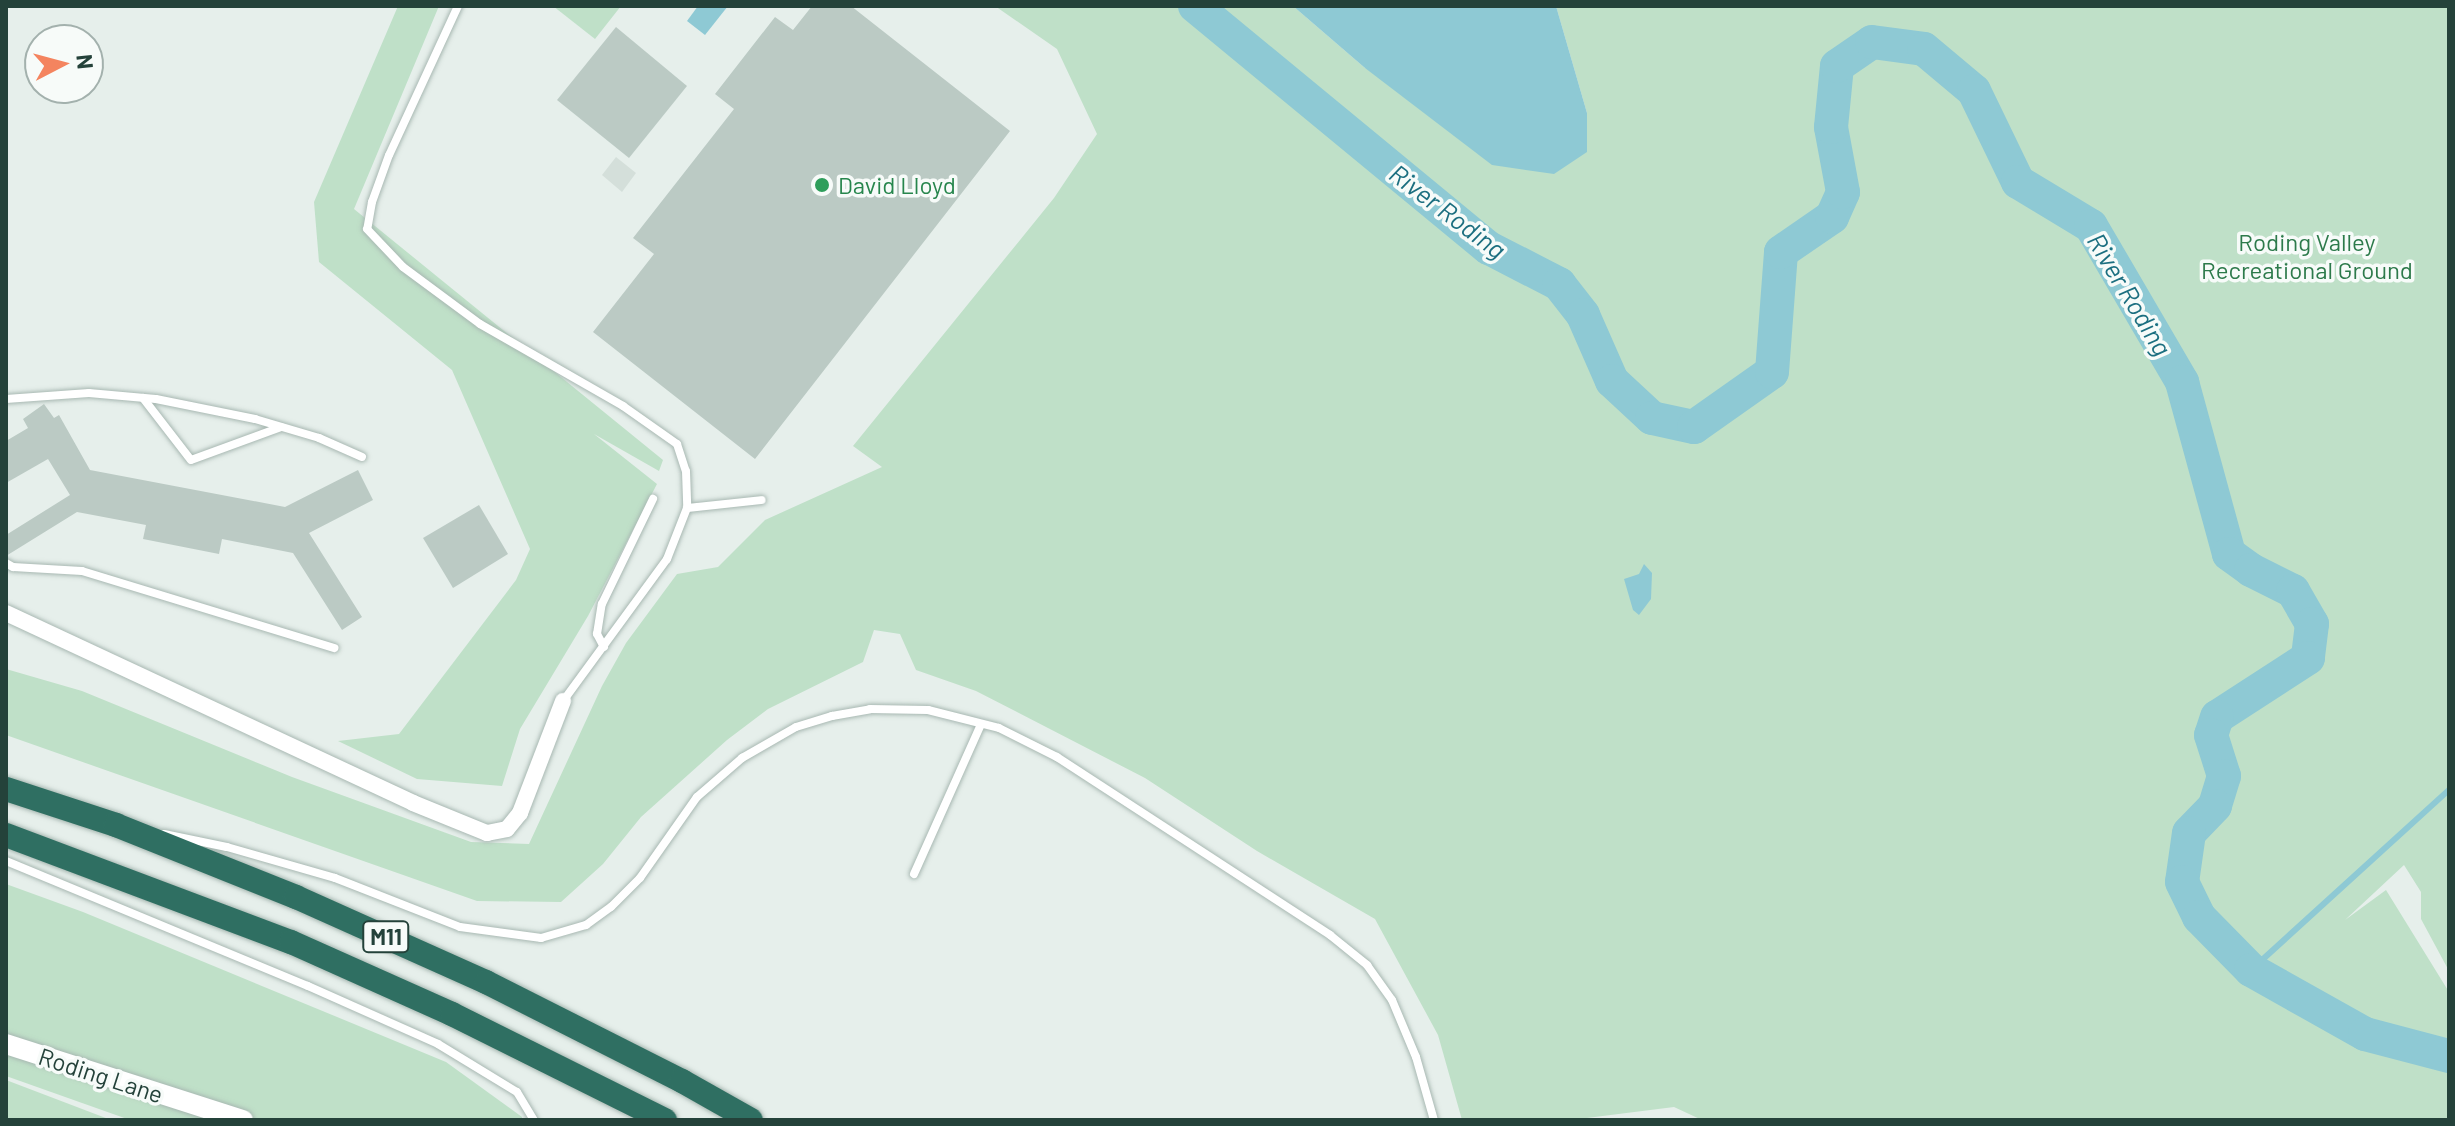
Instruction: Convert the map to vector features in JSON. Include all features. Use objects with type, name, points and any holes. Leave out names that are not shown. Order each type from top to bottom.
[{"type":"highway","name":"M11","points":[[6,789],[116,825],[296,897],[486,982],[682,1081],[751,1120]]},
{"type":"highway","name":"M11","points":[[6,835],[291,942],[452,1014],[665,1120]]},
{"type":"street","points":[[6,613],[413,803],[487,833],[507,829],[520,813],[563,701]]},
{"type":"street","name":"Roding Lane","points":[[6,1044],[243,1120]]},
{"type":"lane","points":[[458,6],[389,155],[372,202],[367,229],[403,267],[480,324],[623,406],[677,444],[686,471],[687,508],[667,559],[563,701]]},
{"type":"lane","points":[[6,399],[89,393],[143,398],[281,427],[319,438],[362,457]]},
{"type":"lane","points":[[143,398],[191,460],[281,427]]},
{"type":"lane","points":[[604,647],[597,634],[602,604],[653,499]]},
{"type":"lane","points":[[687,508],[762,500]]},
{"type":"lane","points":[[6,563],[24,568],[82,571],[334,648]]},
{"type":"lane","points":[[116,825],[227,847],[335,878],[460,927],[541,938],[586,925],[611,907],[640,878],[697,797],[742,758],[796,727],[870,709],[928,710],[999,728],[1057,757],[1292,907],[1367,965],[1392,1000],[1416,1057],[1434,1120]]},
{"type":"lane","points":[[914,874],[981,724]]},
{"type":"lane","points":[[6,861],[308,986],[438,1044],[517,1092],[534,1120]]},
{"type":"shaded area","points":[[616,157],[636,173],[622,192],[602,175]]},
{"type":"green space","points":[[398,6],[439,6],[354,209],[663,460],[659,471],[594,434],[657,484],[588,616],[520,729],[502,786],[417,779],[338,741],[399,734],[516,580],[530,549],[452,370],[319,262],[314,202]]},
{"type":"green space","points":[[553,6],[621,6],[595,39]]},
{"type":"green space","name":"Roding Valley Recreational Ground","points":[[995,6],[1293,6],[1365,68],[1587,113],[1556,6],[2449,6],[2449,971],[2421,919],[2421,892],[2404,865],[2345,920],[2386,890],[2449,992],[2449,1120],[1702,1120],[1674,1107],[1571,1120],[1462,1120],[1438,1035],[1375,919],[1257,851],[1145,778],[976,691],[916,670],[900,634],[874,630],[863,662],[768,709],[727,740],[641,817],[603,864],[561,902],[477,901],[6,735],[6,669],[82,691],[292,777],[471,842],[529,844],[602,686],[626,643],[677,574],[718,567],[765,520],[882,467],[853,446],[1054,198],[1097,134],[1057,49]]},
{"type":"green space","points":[[6,884],[83,912],[446,1062],[522,1120],[130,1120],[6,1076]]},
{"type":"green space","points":[[6,1080],[111,1120],[6,1120]]},
{"type":"water","points":[[698,6],[728,6],[705,35],[687,21]]},
{"type":"water","points":[[1293,6],[1556,6],[1587,113],[1587,152],[1554,174],[1492,165],[1365,68]]},
{"type":"water","points":[[1644,564],[1652,573],[1651,599],[1639,615],[1633,610],[1624,579],[1639,574]]},
{"type":"building","name":"David Lloyd","points":[[812,6],[851,6],[1010,131],[755,459],[593,332],[654,254],[633,238],[734,109],[715,94],[775,17],[793,30]]},
{"type":"building","points":[[616,27],[687,86],[629,158],[557,100]]},
{"type":"building","points":[[44,404],[54,418],[59,415],[90,470],[285,507],[358,470],[373,500],[309,533],[362,617],[342,630],[293,553],[222,539],[219,554],[143,539],[146,525],[77,512],[6,556],[6,535],[70,495],[48,459],[6,483],[6,441],[28,428],[23,419]]},
{"type":"building","points":[[479,505],[508,554],[453,588],[423,538]]},
{"type":"waterway","name":"River Roding","points":[[1195,6],[1489,248],[1559,284],[1583,315],[1612,381],[1652,418],[1694,427],[1772,372],[1781,252],[1832,217],[1843,192],[1831,127],[1837,66],[1872,42],[1924,49],[1974,91],[2018,182],[2091,226],[2182,382],[2229,554],[2251,570],[2293,591],[2312,624],[2308,658],[2217,717],[2211,735],[2224,776],[2215,806],[2189,833],[2182,882],[2199,917],[2251,970],[2365,1034],[2449,1056]]},
{"type":"waterway","points":[[2251,970],[2449,790]]},
{"type":"place","name":"David Lloyd","points":[[822,185]]}]
